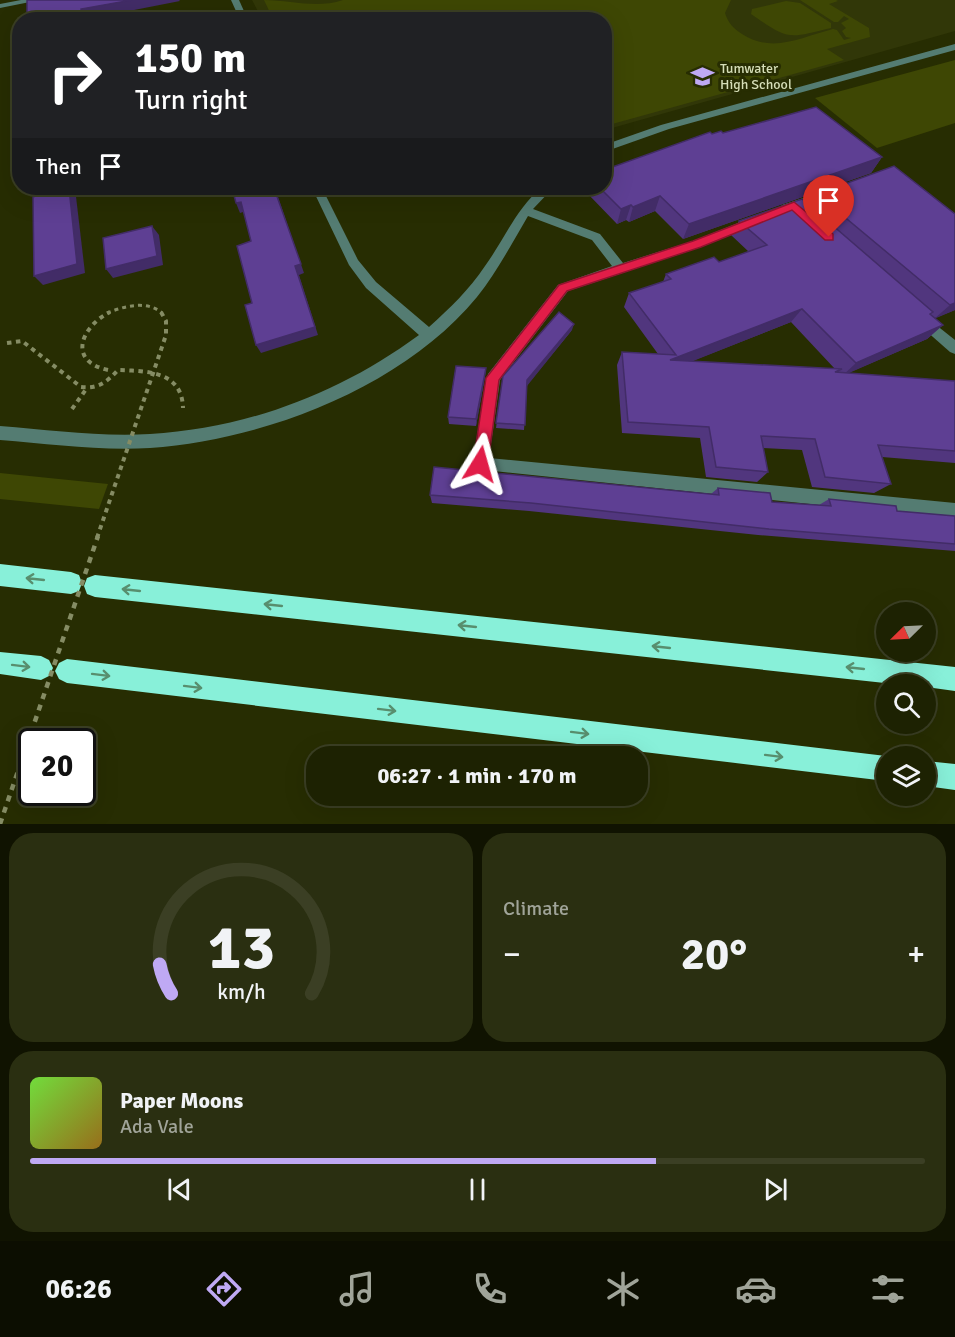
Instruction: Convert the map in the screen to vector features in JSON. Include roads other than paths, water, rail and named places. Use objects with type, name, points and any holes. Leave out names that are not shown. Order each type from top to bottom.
[{"type":"highway","points":[[0,575],[71,583]]},
{"type":"highway","points":[[95,586],[955,679]]},
{"type":"highway","points":[[0,663],[41,668]]},
{"type":"highway","points":[[68,671],[876,768]]},
{"type":"highway","points":[[936,775],[955,777]]},
{"type":"street","points":[[0,6],[36,0]]},
{"type":"street","points":[[612,146],[665,127],[955,46]]},
{"type":"street","points":[[847,187],[798,209],[767,216],[697,244],[563,288],[493,378],[480,464],[955,511]]},
{"type":"street","points":[[320,195],[353,262],[371,285],[430,336]]},
{"type":"street","points":[[0,433],[100,441],[151,441],[206,434],[264,420],[313,403],[367,377],[398,359],[430,336],[481,283],[527,211],[542,195]]},
{"type":"street","points":[[527,211],[596,237],[620,268]]},
{"type":"street","points":[[910,308],[955,348]]},
{"type":"place","name":"Tumwater High School","points":[[702,76]]}]
